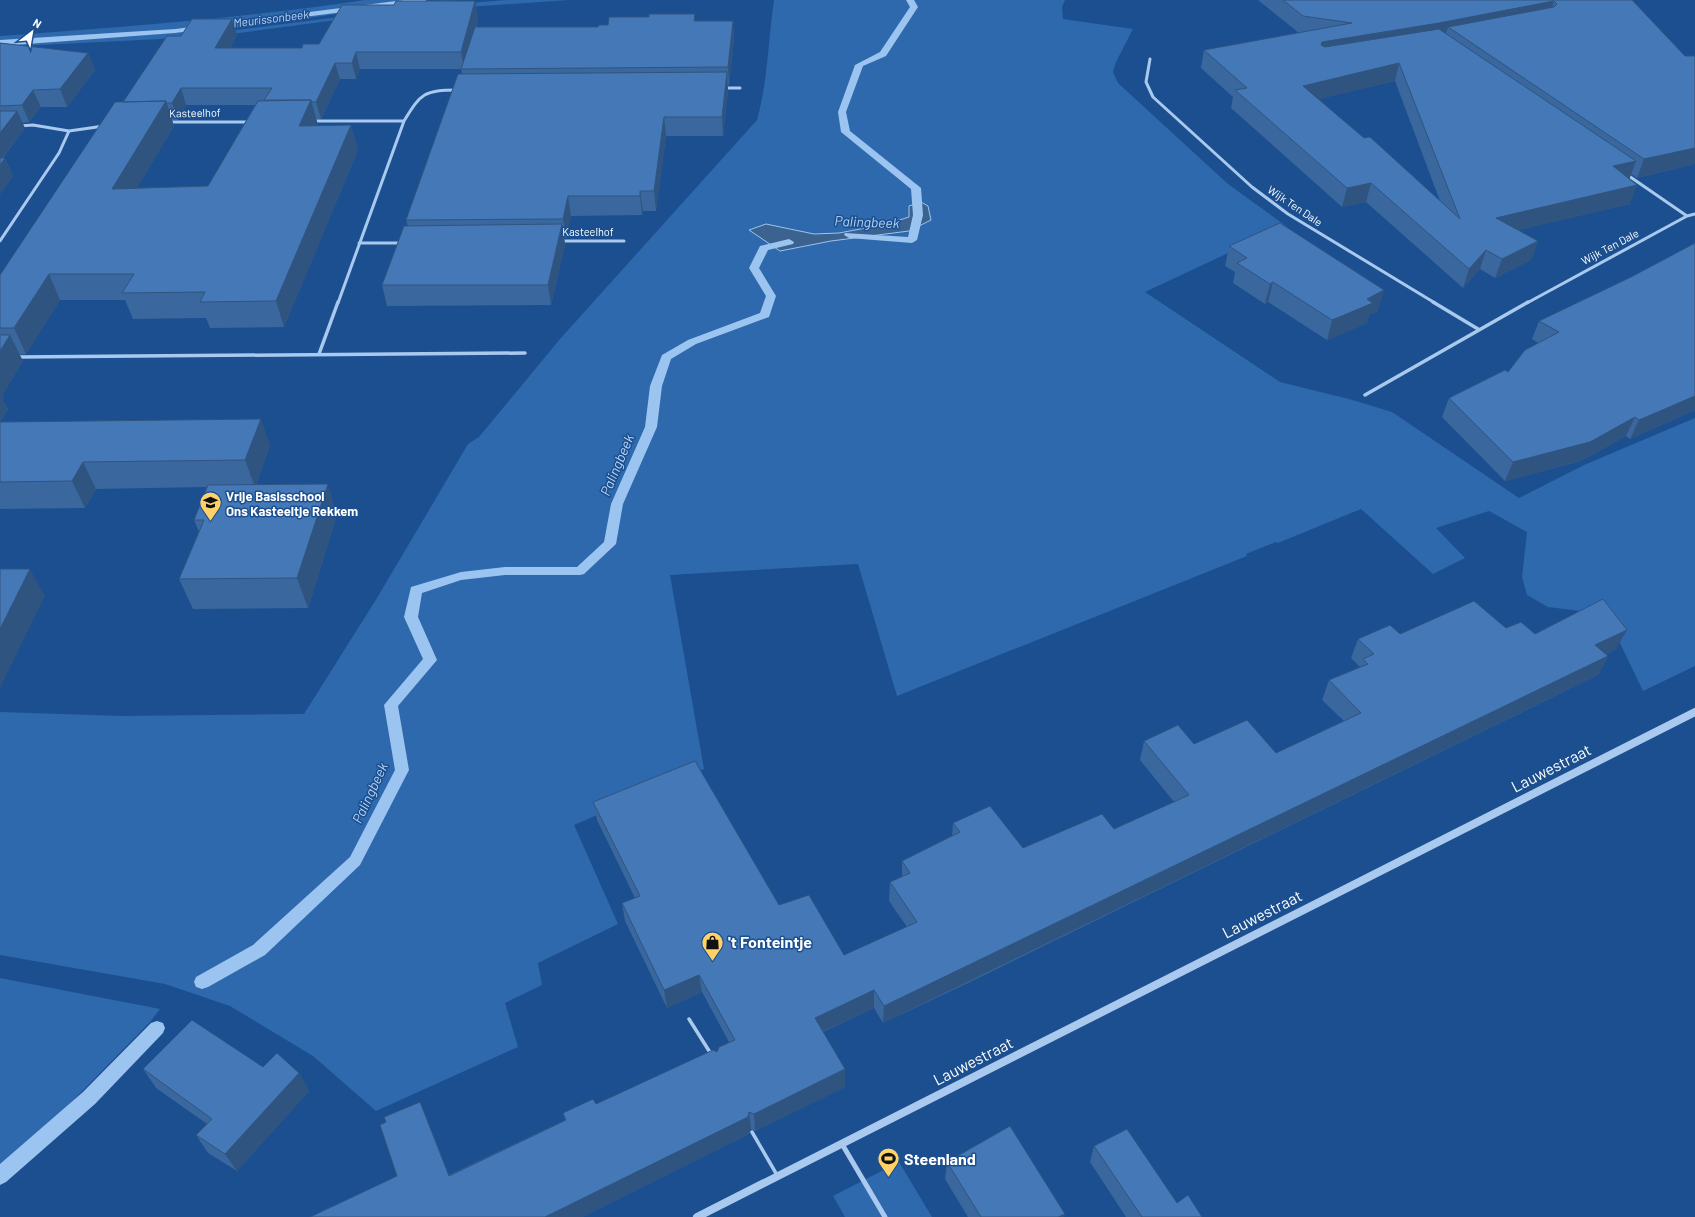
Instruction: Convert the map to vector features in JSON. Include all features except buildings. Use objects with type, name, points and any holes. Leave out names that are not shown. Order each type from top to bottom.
[{"type":"street","name":"Wijk Ten Dale","points":[[1150,59],[1146,82],[1153,97],[1252,187],[1288,214],[1478,328]]},
{"type":"street","points":[[717,88],[740,88]]},
{"type":"street","points":[[319,354],[404,121],[415,102],[427,95],[444,90],[459,90]]},
{"type":"street","points":[[306,121],[404,121]]},
{"type":"street","name":"Kasteelhof","points":[[161,122],[252,122]]},
{"type":"street","points":[[13,126],[33,125],[70,131],[111,125]]},
{"type":"street","points":[[0,241],[60,153],[70,131]]},
{"type":"street","points":[[1622,172],[1687,216]]},
{"type":"street","name":"Wijk Ten Dale","points":[[1365,395],[1478,328],[1687,216],[1695,214]]},
{"type":"street","name":"Kasteelhof","points":[[554,242],[624,241]]},
{"type":"street","points":[[359,243],[406,243]]},
{"type":"street","points":[[8,358],[525,353]]},
{"type":"street","name":"Lauwestraat","points":[[697,1217],[1695,712]]},
{"type":"street","points":[[842,1144],[885,1217]]},
{"type":"lane","points":[[689,1019],[714,1059]]},
{"type":"lane","points":[[752,1132],[778,1177]]},
{"type":"shaded area","points":[[365,0],[406,0],[147,32],[0,41],[0,36],[229,17]]},
{"type":"shaded area","points":[[460,0],[399,5],[161,39],[0,47],[0,45],[174,33],[422,1]]},
{"type":"shaded area","points":[[506,0],[569,0],[396,12],[209,37],[212,33],[418,7]]},
{"type":"shaded area","points":[[774,0],[1065,0],[1062,7],[1063,19],[1133,29],[1116,62],[1113,72],[1118,83],[1228,184],[1286,226],[1145,292],[1280,382],[1349,399],[1392,412],[1519,498],[1584,465],[1695,418],[1695,666],[1643,691],[1606,614],[1548,607],[1527,595],[1522,577],[1527,532],[1489,511],[1436,528],[1465,558],[1433,574],[1361,509],[1278,543],[1276,542],[1246,554],[1247,556],[897,696],[858,564],[670,575],[704,769],[574,825],[618,924],[538,963],[542,985],[505,1003],[518,1047],[376,1111],[313,1056],[230,1006],[165,984],[0,955],[0,712],[121,716],[304,714],[377,598],[468,444],[479,437],[560,339],[757,120],[766,75]],"holes":[[[909,217],[884,235],[831,241],[780,251],[766,224],[803,233],[827,234],[862,230]]]},
{"type":"shaded area","points":[[921,202],[928,206],[931,220],[909,231],[831,241],[780,251],[749,230],[766,224],[814,234],[839,233],[887,224],[909,217],[909,206]]},
{"type":"shaded area","points":[[0,978],[160,1009],[150,1022],[47,1127],[0,1168]]},
{"type":"shaded area","name":"Steenland","points":[[899,1162],[932,1217],[845,1217],[833,1196]]},
{"type":"waterway","name":"Meurissonbeek","points":[[0,43],[175,31],[423,0]]},
{"type":"waterway","name":"Palingbeek","points":[[849,235],[912,240],[918,215],[916,188],[846,132],[842,112],[859,65],[883,54],[914,7],[910,0]]},
{"type":"waterway","name":"Palingbeek","points":[[202,982],[259,950],[355,861],[402,770],[391,705],[430,660],[411,617],[416,590],[461,576],[505,571],[580,571],[610,544],[617,504],[651,427],[656,386],[666,357],[692,342],[765,315],[771,296],[754,268],[764,248],[789,242]]},
{"type":"waterway","points":[[0,1176],[89,1098],[157,1028]]},
{"type":"place","name":"Vrije Basisschool Ons Kasteeltje Rekkem","points":[[211,522]]},
{"type":"place","name":"'t Fonteintje","points":[[712,962]]},
{"type":"place","name":"Steenland","points":[[888,1178]]}]
